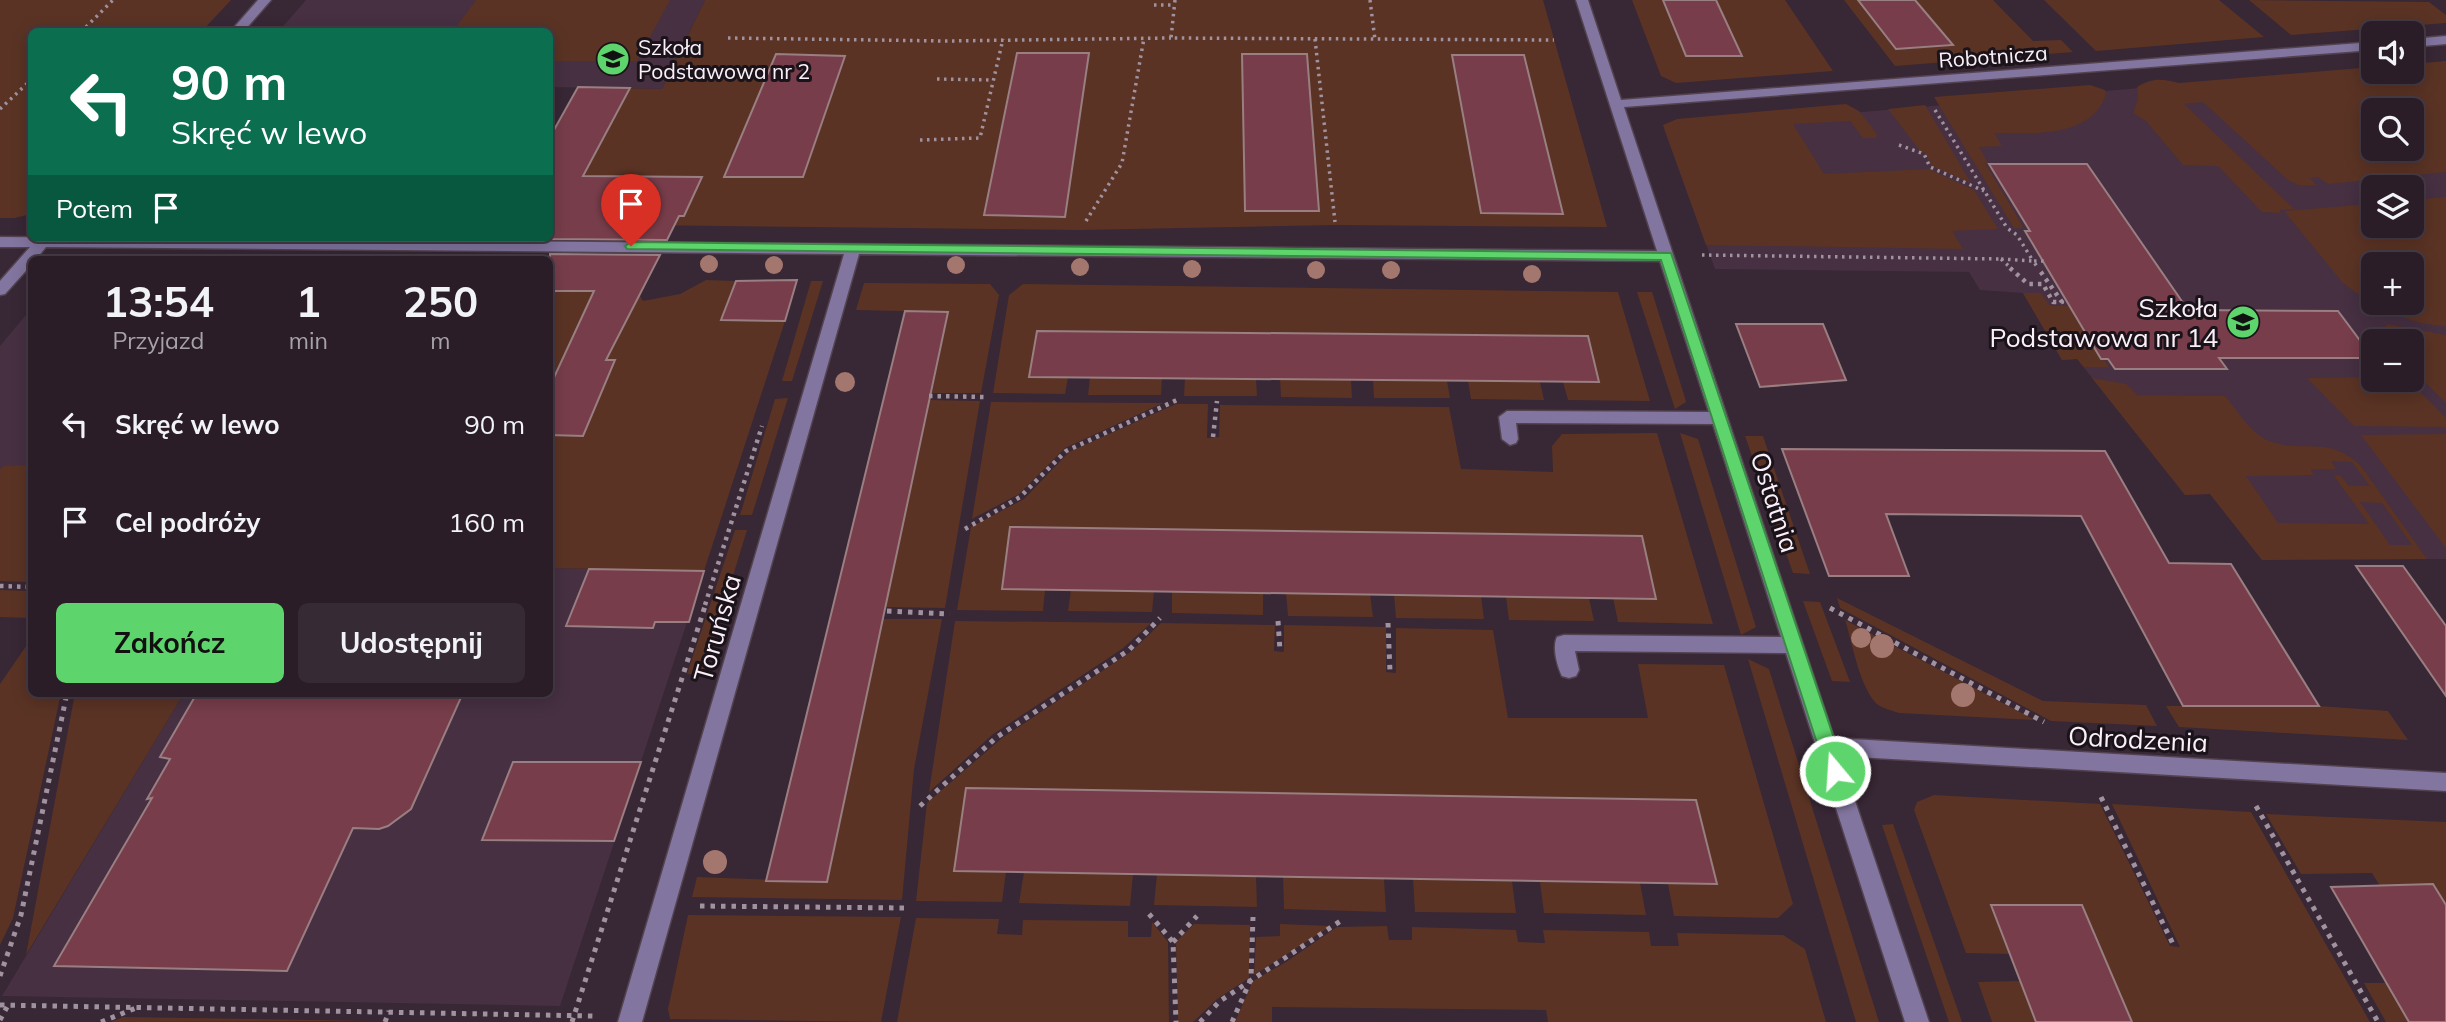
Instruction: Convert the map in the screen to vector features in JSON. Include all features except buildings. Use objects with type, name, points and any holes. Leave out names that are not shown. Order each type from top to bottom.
[{"type":"street","points":[[240,28],[265,0]]},
{"type":"street","name":"Ostatnia","points":[[1581,0],[1917,1022]]},
{"type":"street","points":[[2424,42],[2446,40]]},
{"type":"street","name":"Robotnicza","points":[[1616,104],[2361,47]]},
{"type":"street","points":[[0,242],[28,241]]},
{"type":"street","points":[[31,256],[43,242]]},
{"type":"street","points":[[247,242],[1666,256]]},
{"type":"street","name":"Toruńska","points":[[631,1020],[853,248]]},
{"type":"street","points":[[0,290],[28,259]]},
{"type":"street","points":[[1510,439],[1507,417],[1720,418]]},
{"type":"street","points":[[1569,670],[1563,643],[1794,645]]},
{"type":"street","name":"Odrodzenia","points":[[1827,746],[2446,782]]},
{"type":"path","points":[[84,28],[113,0]]},
{"type":"path","points":[[1370,0],[1375,40]]},
{"type":"path","points":[[1154,5],[1175,3],[1171,38]]},
{"type":"path","points":[[728,38],[946,41],[1144,38],[1554,40]]},
{"type":"path","points":[[1081,229],[1122,163],[1144,38]]},
{"type":"path","points":[[920,139],[980,138],[1003,39]]},
{"type":"path","points":[[1315,39],[1336,225]]},
{"type":"path","points":[[937,79],[993,80]]},
{"type":"path","points":[[0,109],[28,83]]},
{"type":"path","points":[[1932,104],[2007,228],[2017,235],[2062,302],[2053,302],[2043,284],[2028,284],[2001,259]]},
{"type":"path","points":[[1899,145],[1924,154],[1930,167],[1984,191]]},
{"type":"path","points":[[1701,255],[2044,261]]},
{"type":"path","points":[[929,396],[987,397]]},
{"type":"path","points":[[965,529],[1020,498],[1066,451],[1177,400]]},
{"type":"path","points":[[1213,437],[1217,401]]},
{"type":"path","points":[[573,1019],[764,420]]},
{"type":"path","points":[[0,586],[28,587]]},
{"type":"path","points":[[1830,608],[2057,729]]},
{"type":"path","points":[[887,611],[950,614]]},
{"type":"path","points":[[920,806],[997,737],[1129,650],[1160,618]]},
{"type":"path","points":[[1278,621],[1280,651]]},
{"type":"path","points":[[1388,624],[1390,672]]},
{"type":"path","points":[[0,976],[21,915],[65,697]]},
{"type":"path","points":[[2101,797],[2174,946]]},
{"type":"path","points":[[2256,806],[2378,1022]]},
{"type":"path","points":[[664,906],[906,908]]},
{"type":"path","points":[[1149,914],[1173,942],[1176,1022]]},
{"type":"path","points":[[1173,942],[1197,916]]},
{"type":"path","points":[[1231,1022],[1251,979],[1254,917]]},
{"type":"path","points":[[1200,1022],[1220,1001],[1342,920]]},
{"type":"path","points":[[0,1020],[4,1006],[139,1006],[389,1011],[631,1020]]},
{"type":"path","points":[[101,1022],[139,1006]]},
{"type":"path","points":[[385,1022],[389,1011]]},
{"type":"shaded area","points":[[0,0],[231,0],[205,28],[28,28],[28,215],[0,218]]},
{"type":"shaded area","name":"Szkoła Podstawowa nr 2","points":[[306,0],[705,0],[662,89],[553,87],[553,28],[282,28]]},
{"type":"shaded area","points":[[476,0],[670,0],[637,61],[553,61],[553,28],[455,28]]},
{"type":"shaded area","points":[[705,0],[1543,0],[1607,227],[1336,225],[1081,230],[553,224],[553,132],[578,87],[662,89]]},
{"type":"shaded area","points":[[1632,0],[1785,0],[1833,71],[1676,83],[1661,76]]},
{"type":"shaded area","points":[[1844,0],[1993,0],[2033,41],[2061,40],[2073,52],[1895,66]]},
{"type":"shaded area","points":[[2044,0],[2219,0],[2264,37],[2096,51]]},
{"type":"shaded area","points":[[2249,0],[2429,2],[2446,15],[2446,23],[2424,25],[2424,21],[2361,21],[2361,30],[2291,35]]},
{"type":"shaded area","points":[[2446,61],[2446,172],[2361,175],[2361,181],[2328,184],[2318,177],[2310,178],[2316,185],[2298,185],[2288,180],[2203,102],[2184,104],[2294,209],[2279,210],[2281,213],[2262,212],[2218,166],[2183,165],[2146,121],[2133,113],[2138,99],[2137,87],[2152,80],[2179,83],[2361,68],[2361,84],[2424,84],[2424,63]]},
{"type":"shaded area","name":"Szkoła Podstawowa nr 14","points":[[2446,62],[2446,559],[2262,560],[2210,494],[2185,495],[2077,359],[2062,360],[2023,293],[1980,290],[1969,272],[1715,269],[1664,129],[2361,69],[2361,84],[2424,84],[2424,68]]},
{"type":"shaded area","points":[[2090,85],[2105,90],[2106,95],[2098,109],[2087,119],[2074,126],[2043,133],[1994,133],[2002,146],[1979,147],[1988,163],[1985,163],[2024,228],[2014,228],[1934,97]]},
{"type":"shaded area","points":[[1846,104],[1859,111],[1877,134],[1876,138],[1863,138],[1850,121],[1793,124],[1824,174],[1929,169],[1974,190],[1998,229],[1952,231],[1963,249],[1706,245],[1663,125],[1677,119]]},
{"type":"shaded area","points":[[1925,105],[1971,183],[1932,166],[1925,152],[1922,153],[1888,109]]},
{"type":"shaded area","points":[[2446,197],[2446,326],[2418,322],[2397,315],[2424,315],[2424,252],[2361,252],[2361,296],[2343,283],[2284,211],[2361,205],[2361,238],[2424,238],[2424,199]]},
{"type":"shaded area","points":[[588,276],[614,279],[636,290],[643,301],[680,294],[706,280],[736,281],[785,321],[704,571],[553,568],[553,277]]},
{"type":"shaded area","points":[[811,281],[823,281],[792,381],[782,381]]},
{"type":"shaded area","points":[[864,283],[990,284],[999,295],[981,393],[932,393],[948,312],[856,310]]},
{"type":"shaded area","points":[[1023,284],[1618,292],[1650,401],[1568,400],[1563,382],[1598,382],[1587,336],[1038,331],[1029,376],[1068,377],[1065,394],[993,393],[1009,295]]},
{"type":"shaded area","points":[[1637,292],[1652,292],[1653,295],[1686,402],[1675,409]]},
{"type":"shaded area","points":[[2023,293],[2041,293],[2050,306],[2070,306],[2109,367],[2084,367],[2077,359],[2062,360]]},
{"type":"shaded area","points":[[28,313],[28,509],[0,548],[0,346]]},
{"type":"shaded area","points":[[2387,324],[2414,329],[2384,329]]},
{"type":"shaded area","points":[[2424,331],[2446,335],[2446,403],[2424,381]]},
{"type":"shaded area","points":[[1090,377],[1162,378],[1161,395],[1088,395]]},
{"type":"shaded area","points":[[2361,377],[2361,392],[2420,392],[2446,418],[2446,427],[2354,426],[2307,378]]},
{"type":"shaded area","points":[[1185,378],[1256,379],[1257,396],[1184,396]]},
{"type":"shaded area","points":[[2092,378],[2126,384],[2137,395],[2225,396],[2252,429],[2265,439],[2284,445],[2338,451],[2361,466],[2427,559],[2262,560],[2210,494],[2185,495]],"holes":[[[2331,461],[2352,462],[2370,486],[2349,486],[2340,475],[2334,476],[2369,524],[2278,523],[2246,476],[2314,475],[2310,469],[2336,469]],[[2360,502],[2382,503],[2412,545],[2390,545]]]},
{"type":"shaded area","points":[[1280,379],[1351,380],[1352,398],[1281,397]]},
{"type":"shaded area","points":[[1373,380],[1447,381],[1450,398],[1374,398]]},
{"type":"shaded area","points":[[1468,381],[1540,382],[1544,400],[1471,399]]},
{"type":"shaded area","points":[[788,398],[752,515],[740,515],[775,399]]},
{"type":"shaded area","points":[[929,400],[980,401],[945,608],[885,607]]},
{"type":"shaded area","points":[[991,402],[1163,403],[1065,448],[1019,494],[972,519]]},
{"type":"shaded area","points":[[1176,404],[1208,404],[1207,438],[1219,437],[1220,405],[1449,407],[1461,469],[1553,472],[1552,446],[1562,434],[1657,433],[1713,624],[1618,622],[1613,598],[1010,527],[1002,589],[1045,590],[1043,611],[957,610],[971,527],[1024,499],[1069,452]]},
{"type":"shaded area","points":[[1680,433],[1698,439],[1756,627],[1741,635]]},
{"type":"shaded area","points":[[2446,434],[2446,548],[2361,435]]},
{"type":"shaded area","points":[[1745,436],[1763,436],[1810,574],[1793,573]]},
{"type":"shaded area","points":[[28,465],[28,582],[0,581],[0,469],[4,466]]},
{"type":"shaded area","points":[[735,530],[747,530],[703,674],[687,674]]},
{"type":"shaded area","points":[[553,568],[704,571],[560,1006],[2,996],[182,697],[553,697]]},
{"type":"shaded area","points":[[0,590],[28,591],[28,618],[0,617]]},
{"type":"shaded area","points":[[1071,590],[1154,591],[1152,612],[1068,611]]},
{"type":"shaded area","points":[[1172,592],[1263,593],[1263,615],[1172,613]]},
{"type":"shaded area","points":[[1286,593],[1370,594],[1373,617],[1288,616]]},
{"type":"shaded area","points":[[1394,595],[1481,596],[1484,619],[1396,618]]},
{"type":"shaded area","points":[[1506,597],[1589,598],[1594,621],[1509,620]]},
{"type":"shaded area","points":[[1837,598],[2043,701],[2146,705],[2157,726],[2051,721],[1840,608]]},
{"type":"shaded area","points":[[1803,601],[1820,602],[1850,682],[1832,681]]},
{"type":"shaded area","points":[[883,619],[942,619],[914,769],[902,900],[692,897],[697,877],[827,882],[873,668],[865,646],[878,646]]},
{"type":"shaded area","points":[[1845,620],[2035,720],[1899,713],[1882,707],[1868,693],[1856,662]]},
{"type":"shaded area","points":[[955,621],[1151,623],[1122,649],[992,735],[929,792]]},
{"type":"shaded area","points":[[1161,623],[1275,625],[1274,651],[1284,652],[1284,625],[1386,627],[1386,672],[1396,673],[1396,628],[1493,630],[1508,718],[1648,718],[1638,664],[1724,665],[1793,904],[1778,918],[1674,916],[1668,884],[1717,883],[1695,800],[967,788],[954,871],[1006,872],[1002,902],[916,901],[927,803],[1002,738],[1132,651]]},
{"type":"shaded area","points":[[28,643],[28,697],[60,697],[13,918],[0,945],[0,684]]},
{"type":"shaded area","points":[[1748,659],[1769,669],[1879,1022],[1856,1022]]},
{"type":"shaded area","points":[[74,697],[182,697],[26,955]]},
{"type":"shaded area","points":[[2166,706],[2319,706],[2388,711],[2408,740],[2179,727]]},
{"type":"shaded area","points":[[1934,795],[2100,804],[2170,946],[2180,947],[2112,804],[2251,812],[2370,1022],[2132,1022],[2081,905],[1991,905],[2010,954],[1966,953],[1914,810],[1917,802]]},
{"type":"shaded area","points":[[2266,814],[2446,822],[2446,905],[2380,886],[2372,873],[2301,874]]},
{"type":"shaded area","points":[[1893,824],[1962,1022],[1949,1022],[1882,825]]},
{"type":"shaded area","points":[[1024,872],[1133,874],[1130,906],[1019,903]]},
{"type":"shaded area","points":[[1157,874],[1256,876],[1257,907],[1154,905]]},
{"type":"shaded area","points":[[1283,877],[1384,879],[1386,912],[1284,909]]},
{"type":"shaded area","points":[[1413,879],[1512,881],[1516,913],[1415,912]]},
{"type":"shaded area","points":[[1540,882],[1640,883],[1646,915],[1544,913]]},
{"type":"shaded area","points":[[688,915],[901,917],[881,1022],[670,1019],[668,1009]]},
{"type":"shaded area","points":[[916,918],[999,919],[997,934],[1022,935],[1023,920],[1128,921],[1128,937],[1151,937],[1152,922],[1168,942],[1169,1022],[897,1022]]},
{"type":"shaded area","points":[[1194,924],[1250,925],[1249,978],[1217,999],[1193,1022],[1178,1022],[1176,942]]},
{"type":"shaded area","points":[[1280,924],[1331,926],[1254,975],[1256,937],[1280,936]]},
{"type":"shaded area","points":[[1387,926],[1389,940],[1412,940],[1412,927],[1516,930],[1518,942],[1545,943],[1543,930],[1649,932],[1651,946],[1679,946],[1677,933],[1783,935],[1805,949],[1826,1022],[1548,1022],[1546,1010],[1272,1007],[1272,1022],[1235,1022],[1253,981],[1337,927]]},
{"type":"shaded area","points":[[2020,981],[2036,1022],[1992,1022],[1978,982]]},
{"type":"shaded area","points":[[2364,983],[2387,983],[2409,1022],[2386,1022]]},
{"type":"shaded area","points":[[123,1017],[374,1021],[111,1022]]},
{"type":"place","name":"Szkoła Podstawowa nr 2","points":[[613,59]]},
{"type":"place","name":"Szkoła Podstawowa nr 14","points":[[2243,322]]},
{"type":"route","points":[[631,246],[1666,256],[1835,771]]}]
